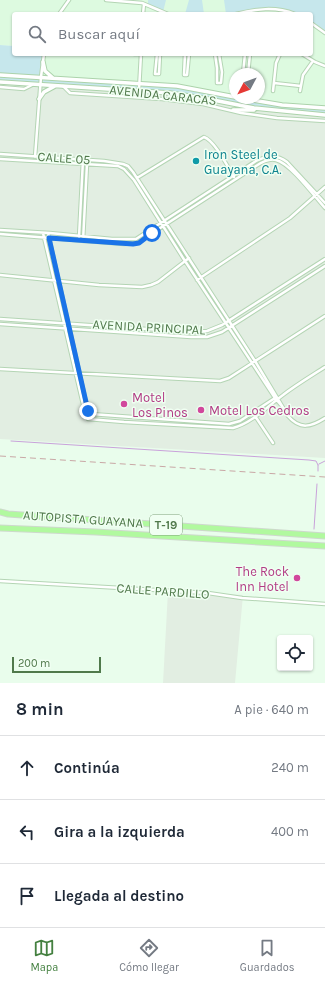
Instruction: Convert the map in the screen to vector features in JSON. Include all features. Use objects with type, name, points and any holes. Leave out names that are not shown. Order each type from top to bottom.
[{"type":"highway","name":"AUTOPISTA GUAYANA","points":[[0,512],[8,514],[325,536]]},
{"type":"highway","name":"AUTOPISTA GUAYANA","points":[[0,528],[325,546]]},
{"type":"street","points":[[60,12],[69,0]]},
{"type":"street","points":[[106,0],[144,4],[163,12]]},
{"type":"street","points":[[143,12],[144,4]]},
{"type":"street","points":[[249,12],[270,8],[289,12]]},
{"type":"street","points":[[313,24],[325,33]]},
{"type":"street","points":[[35,161],[40,84],[44,56]]},
{"type":"street","points":[[138,90],[141,56]]},
{"type":"street","points":[[157,56],[155,74],[159,74],[160,56]]},
{"type":"street","points":[[186,56],[184,75],[187,75],[189,56]]},
{"type":"street","points":[[215,56],[217,83],[221,84],[222,72],[219,56]]},
{"type":"street","points":[[244,68],[245,56]]},
{"type":"street","points":[[249,68],[250,56]]},
{"type":"street","points":[[273,91],[276,63],[279,56]]},
{"type":"street","points":[[305,56],[325,66]]},
{"type":"street","points":[[300,91],[303,75],[313,61]]},
{"type":"street","points":[[43,62],[45,71],[49,76],[54,78]]},
{"type":"street","name":"AVENIDA CARACAS","points":[[0,75],[186,88],[229,96]]},
{"type":"street","name":"AVENIDA CARACAS","points":[[0,82],[138,90],[186,95],[266,109],[325,115]]},
{"type":"street","points":[[274,83],[301,86]]},
{"type":"street","points":[[0,87],[24,89],[34,84]]},
{"type":"street","points":[[39,99],[47,89],[57,85]]},
{"type":"street","points":[[62,85],[70,94],[162,98],[277,118],[325,121]]},
{"type":"street","points":[[186,95],[203,104]]},
{"type":"street","points":[[265,102],[282,105],[325,108]]},
{"type":"street","points":[[233,110],[266,109]]},
{"type":"street","points":[[236,179],[213,145],[204,137],[137,178],[190,258],[290,418],[302,426],[313,425],[325,418]]},
{"type":"street","name":"CALLE 05","points":[[0,154],[118,163],[128,166],[137,178]]},
{"type":"street","points":[[0,230],[124,240],[136,239],[259,159],[270,156],[276,156],[284,159],[325,208]]},
{"type":"street","name":"CALLE 05","points":[[0,159],[120,166],[126,170],[134,180],[149,203]]},
{"type":"street","points":[[78,240],[83,160]]},
{"type":"street","points":[[83,241],[87,160]]},
{"type":"street","points":[[0,234],[83,241],[131,244],[137,243],[261,163],[272,160],[283,163],[295,172],[325,202]]},
{"type":"street","points":[[197,280],[285,222],[325,187]]},
{"type":"street","points":[[152,201],[149,203],[197,280],[252,363],[278,398]]},
{"type":"street","points":[[43,233],[86,417],[91,420],[227,428],[238,426],[255,416],[278,398]]},
{"type":"street","points":[[48,233],[88,411],[91,414]]},
{"type":"street","points":[[136,239],[137,243]]},
{"type":"street","points":[[0,275],[99,285],[142,287],[158,282],[190,258]]},
{"type":"street","name":"AVENIDA PRINCIPAL","points":[[0,319],[200,332],[207,331],[218,328],[325,259]]},
{"type":"street","points":[[320,262],[324,266]]},
{"type":"street","name":"AVENIDA PRINCIPAL","points":[[0,324],[207,337],[218,334],[228,328],[324,266]]},
{"type":"street","points":[[308,270],[311,274]]},
{"type":"street","points":[[0,369],[80,372],[218,381],[229,378],[325,316]]},
{"type":"street","points":[[207,331],[207,337]]},
{"type":"street","points":[[200,332],[201,337]]},
{"type":"street","points":[[86,417],[91,414],[206,423],[226,424],[238,422],[325,367]]},
{"type":"street","points":[[253,412],[273,444]]},
{"type":"street","points":[[108,416],[108,421]]},
{"type":"street","points":[[226,424],[227,428]]},
{"type":"street","name":"CALLE PARDILLO","points":[[0,581],[208,593],[242,598],[325,604]]},
{"type":"shaded area","points":[[0,0],[325,0],[325,108],[282,105],[265,102],[265,68],[229,68],[229,96],[41,77],[44,56],[313,56],[313,12],[12,12],[12,46],[0,45]]},
{"type":"shaded area","points":[[148,0],[166,0],[163,12],[148,5]]},
{"type":"shaded area","points":[[189,0],[202,0],[204,12],[186,12]]},
{"type":"shaded area","points":[[224,0],[325,0],[325,33],[313,24],[313,12],[287,12],[275,9],[252,12],[226,12]]},
{"type":"shaded area","points":[[0,45],[12,46],[12,56],[44,56],[41,77],[177,86],[229,97],[229,103],[170,93],[0,82]]},
{"type":"shaded area","points":[[0,82],[153,91],[229,102],[229,104],[246,104],[325,115],[325,458],[0,439]]},
{"type":"shaded area","points":[[265,101],[325,108],[325,115],[292,113],[237,104],[265,104]]},
{"type":"shaded area","points":[[168,591],[243,595],[235,683],[163,683]]},
{"type":"waterway","points":[[11,441],[309,460],[316,461],[318,465]]},
{"type":"waterway","points":[[319,464],[325,461]]},
{"type":"waterway","points":[[318,465],[318,471]]},
{"type":"waterway","points":[[314,529],[317,484]]},
{"type":"railway","points":[[0,456],[325,477]]},
{"type":"place","name":"Iron Steel de Guayana, C.A.","points":[[196,161]]},
{"type":"place","name":"Motel Los Pinos","points":[[124,404]]},
{"type":"place","name":"Motel Los Cedros","points":[[201,410]]},
{"type":"place","name":"The Rock Inn Hotel","points":[[297,578]]},
{"type":"route","points":[[88,411],[49,238],[133,244],[139,243],[152,233]]}]
